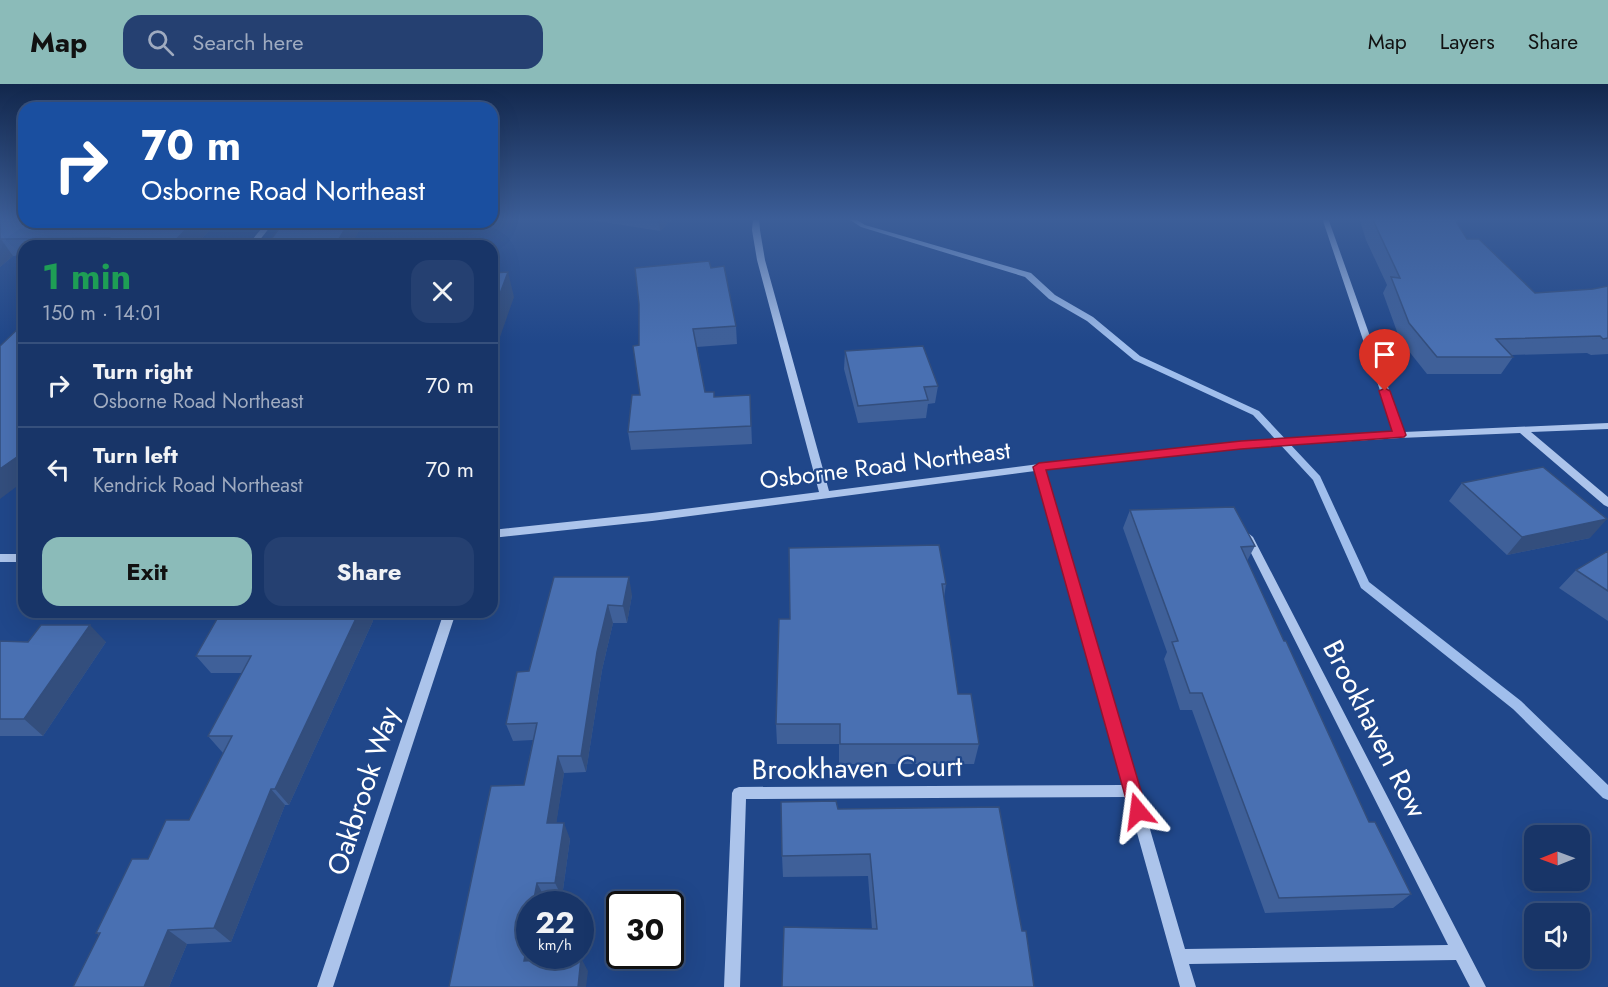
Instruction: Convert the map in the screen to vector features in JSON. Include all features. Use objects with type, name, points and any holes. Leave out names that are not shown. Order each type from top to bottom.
[{"type":"street","points":[[761,260],[825,494]]},
{"type":"street","points":[[1340,260],[1400,435]]},
{"type":"street","name":"Osborne Road Northeast","points":[[498,533],[652,517],[1039,467],[1241,445],[1608,426]]},
{"type":"street","points":[[1522,430],[1608,503]]},
{"type":"street","points":[[1039,467],[1188,987]]},
{"type":"street","name":"Brookhaven Row","points":[[1244,528],[1478,987]]},
{"type":"street","points":[[0,558],[18,558]]},
{"type":"street","name":"Oakbrook Way","points":[[325,987],[448,618]]},
{"type":"street","name":"Brookhaven Court","points":[[732,987],[739,793],[1132,791]]},
{"type":"street","points":[[1179,957],[1461,952]]},
{"type":"building","points":[[1392,260],[1501,260],[1535,293],[1608,286],[1608,338],[1603,339],[1600,336],[1496,339],[1513,357],[1437,357],[1409,323],[1391,277],[1400,278]]},
{"type":"building","points":[[709,261],[711,268],[724,266],[736,326],[693,329],[705,392],[714,392],[714,397],[750,395],[751,426],[628,432],[632,395],[640,395],[633,346],[639,345],[639,304],[635,268]]},
{"type":"building","points":[[508,272],[498,299],[498,273]]},
{"type":"building","points":[[18,329],[18,456],[0,469],[0,346]]},
{"type":"building","points":[[923,346],[938,386],[924,387],[928,400],[858,406],[845,351]]},
{"type":"building","points":[[1543,467],[1607,519],[1522,537],[1462,483]]},
{"type":"building","points":[[1234,507],[1255,546],[1241,547],[1369,822],[1375,822],[1411,894],[1279,898],[1202,693],[1190,693],[1172,642],[1178,641],[1130,510]]},
{"type":"building","points":[[939,545],[946,584],[942,584],[958,694],[971,694],[979,744],[840,744],[840,724],[776,724],[779,619],[790,619],[789,548]]},
{"type":"building","points":[[1608,551],[1608,591],[1576,570]]},
{"type":"building","points":[[554,577],[629,577],[623,606],[608,605],[597,652],[581,756],[558,756],[547,823],[564,823],[555,883],[537,883],[535,891],[516,891],[516,969],[580,969],[578,987],[449,987],[491,786],[524,785],[537,723],[506,724],[517,672],[529,671]]},
{"type":"building","points":[[218,618],[356,618],[275,789],[271,789],[214,928],[168,930],[144,987],[73,987],[100,933],[96,933],[132,859],[148,859],[166,820],[189,820],[232,736],[208,736],[251,656],[196,656]]},
{"type":"building","points":[[41,625],[90,625],[24,719],[0,719],[0,641],[28,642]]},
{"type":"building","points":[[836,801],[838,809],[999,807],[1022,931],[1026,931],[1034,987],[782,987],[784,927],[877,929],[870,854],[782,856],[781,802]]},
{"type":"waterway","points":[[978,260],[1028,275],[1052,297],[1090,319],[1137,358],[1256,413],[1317,478],[1365,585],[1517,705],[1608,794]]},
{"type":"route","points":[[1138,811],[1039,467],[1241,445],[1400,435],[1385,391]]}]
